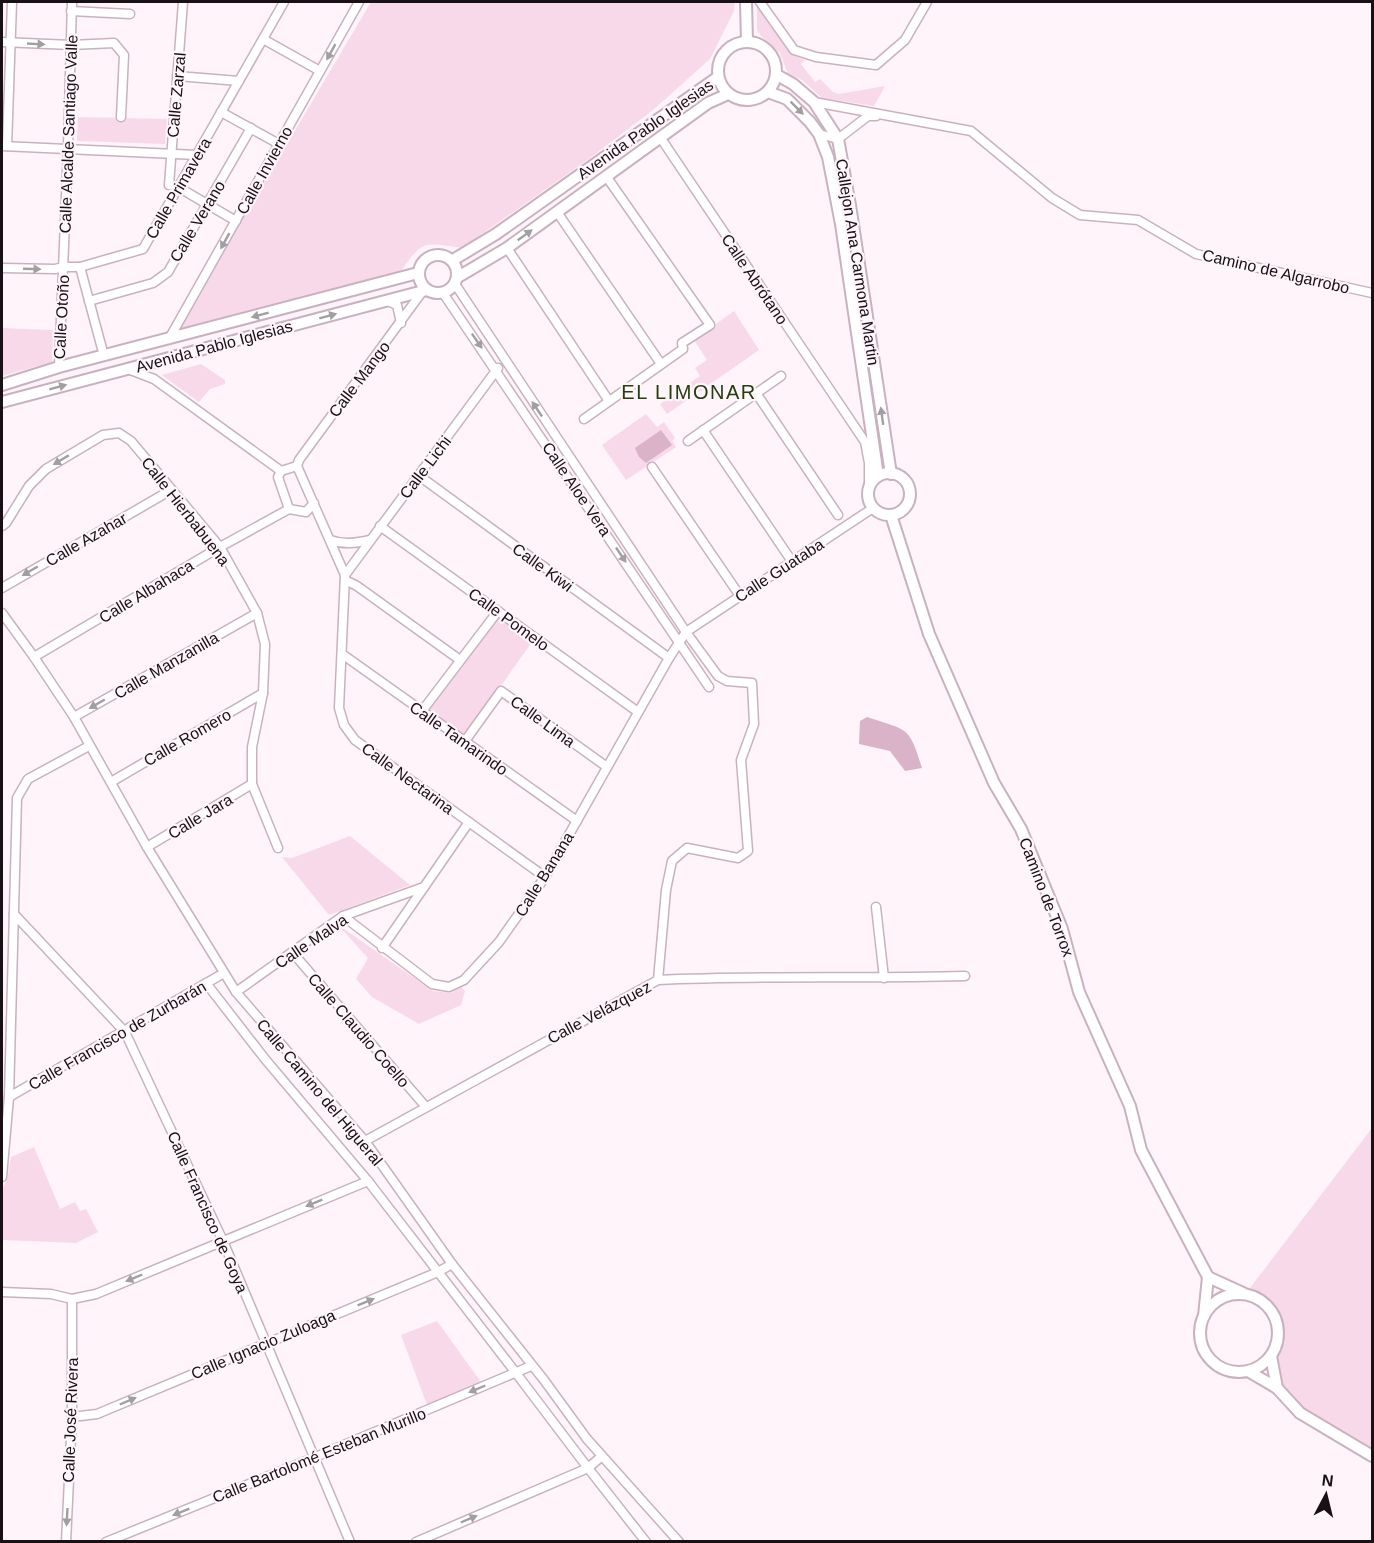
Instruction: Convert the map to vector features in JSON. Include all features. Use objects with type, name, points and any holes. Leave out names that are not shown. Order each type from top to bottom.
[{"type":"street","points":[[12,2],[6,42],[4,146],[197,155]]},
{"type":"street","name":"Calle Zarzal","points":[[178,187],[169,185],[183,2]]},
{"type":"street","name":"Calle Primavera","points":[[2,268],[80,267],[143,249],[284,2]]},
{"type":"street","name":"Calle Invierno","points":[[170,339],[359,2]]},
{"type":"street","points":[[746,2],[747,42]]},
{"type":"street","points":[[760,2],[794,50],[816,57],[876,65],[905,40],[927,2]]},
{"type":"street","points":[[72,6],[130,14]]},
{"type":"street","name":"Calle Alcalde Santiago Valle","points":[[63,267],[72,6]]},
{"type":"street","points":[[263,39],[320,70]]},
{"type":"street","points":[[6,42],[70,45],[114,43],[124,55],[121,117]]},
{"type":"street","points":[[757,43],[772,55],[777,75],[768,92],[749,101],[738,99],[722,87],[718,77],[718,67],[721,57],[736,44],[757,43]]},
{"type":"street","name":"Callejon Ana Carmona Martin","points":[[777,75],[793,84],[814,102],[838,139],[891,474]]},
{"type":"street","points":[[177,76],[239,81]]},
{"type":"street","name":"Avenida Pablo Iglesias","points":[[453,260],[496,234],[718,77]]},
{"type":"street","name":"Callejon Ana Carmona Martin","points":[[768,92],[787,99],[810,122],[819,134],[828,157],[842,224],[878,476]]},
{"type":"street","name":"Avenida Pablo Iglesias","points":[[456,280],[507,248],[708,103],[729,94]]},
{"type":"street","name":"Camino de Algarrobo","points":[[814,102],[971,131],[1052,198],[1080,215],[1138,220],[1196,254],[1372,293]]},
{"type":"street","points":[[221,112],[279,144]]},
{"type":"street","name":"Camino de Algarrobo","points":[[838,139],[868,116],[895,116]]},
{"type":"street","name":"Calle Verano","points":[[89,301],[153,283],[168,272],[251,129]]},
{"type":"street","points":[[819,134],[838,139]]},
{"type":"street","name":"Calle Abrótano","points":[[660,137],[865,442],[869,463],[869,488]]},
{"type":"street","points":[[584,419],[682,349],[682,344],[710,325],[606,176]]},
{"type":"street","points":[[178,187],[236,221]]},
{"type":"street","points":[[557,212],[661,364]]},
{"type":"street","points":[[507,248],[609,402]]},
{"type":"street","points":[[439,254],[453,260],[457,268],[456,280],[443,293],[424,291],[418,273],[424,260],[431,255],[439,254]]},
{"type":"street","name":"Calle Otoño","points":[[58,367],[63,267]]},
{"type":"street","points":[[80,267],[104,356]]},
{"type":"street","name":"Avenida Pablo Iglesias","points":[[2,385],[58,367],[418,273]]},
{"type":"street","name":"Calle Aloe Vera","points":[[456,280],[503,358],[686,632],[718,676],[728,681],[752,683],[754,724],[741,760],[747,851],[738,858],[687,848],[672,861],[666,890],[658,980]]},
{"type":"street","name":"Avenida Pablo Iglesias","points":[[2,402],[424,291]]},
{"type":"street","name":"Calle Mango","points":[[297,466],[299,460],[424,291]]},
{"type":"street","name":"Calle Aloe Vera","points":[[443,293],[709,687]]},
{"type":"street","points":[[388,301],[397,305],[401,323]]},
{"type":"street","name":"Calle Lichi","points":[[345,577],[380,526],[497,370],[503,358]]},
{"type":"street","points":[[154,379],[152,370],[156,361]]},
{"type":"street","points":[[127,369],[154,379],[280,471]]},
{"type":"street","points":[[688,441],[781,376]]},
{"type":"street","points":[[756,393],[838,515]]},
{"type":"street","points":[[850,420],[861,422],[870,416]]},
{"type":"street","points":[[703,430],[793,562]]},
{"type":"street","name":"Calle Hierbabuena","points":[[2,526],[6,524],[28,486],[46,469],[103,435],[119,433],[131,441],[220,548],[257,613],[265,644],[263,693],[252,747],[252,784],[278,848]]},
{"type":"street","points":[[280,471],[297,466]]},
{"type":"street","name":"Calle Nectarina","points":[[297,466],[345,577],[339,708],[344,725],[355,740],[545,877]]},
{"type":"street","points":[[652,467],[740,596]]},
{"type":"street","points":[[280,471],[278,477],[289,509]]},
{"type":"street","points":[[891,474],[905,482],[909,490],[909,499],[904,509],[891,515],[884,515],[873,508],[868,498],[869,488],[878,476],[891,474]]},
{"type":"street","name":"Calle Kiwi","points":[[418,476],[669,658]]},
{"type":"street","name":"Calle Azahar","points":[[2,588],[171,490]]},
{"type":"street","name":"Calle Albahaca","points":[[34,657],[289,509],[306,512],[314,503]]},
{"type":"street","name":"Calle Guataba","points":[[686,632],[873,508]]},
{"type":"street","name":"Camino de Torrox","points":[[891,515],[929,634],[994,783],[1021,829],[1062,929],[1079,992],[1130,1106],[1142,1150],[1208,1277]]},
{"type":"street","name":"Calle Pomelo","points":[[380,526],[638,712]]},
{"type":"street","points":[[330,540],[353,544],[370,540]]},
{"type":"street","points":[[345,577],[460,660]]},
{"type":"street","points":[[422,711],[498,611]]},
{"type":"street","name":"Calle Camino del Higueral","points":[[2,613],[74,717],[147,847],[236,992],[365,1141],[453,1264],[586,1440],[679,1542]]},
{"type":"street","name":"Calle Manzanilla","points":[[74,717],[257,613]]},
{"type":"street","name":"Calle Banana","points":[[343,916],[432,984],[449,987],[464,980],[499,942],[545,877],[686,632]]},
{"type":"street","name":"Calle Tamarindo","points":[[342,654],[577,821]]},
{"type":"street","name":"Calle Lima","points":[[465,741],[501,691],[607,766]]},
{"type":"street","name":"Calle Romero","points":[[111,782],[263,693]]},
{"type":"street","points":[[2,1177],[9,1097],[17,798],[28,779],[90,746]]},
{"type":"street","name":"Calle Jara","points":[[147,847],[252,784]]},
{"type":"street","points":[[382,948],[469,822]]},
{"type":"street","name":"Calle Malva","points":[[236,992],[343,916],[424,887]]},
{"type":"street","points":[[876,907],[884,978]]},
{"type":"street","name":"Calle Francisco de Goya","points":[[14,914],[125,1032],[223,1241],[350,1542]]},
{"type":"street","name":"Calle Claudio Coello","points":[[292,952],[426,1107]]},
{"type":"street","name":"Calle Francisco de Zurbarán","points":[[9,1097],[224,973]]},
{"type":"street","name":"Calle Velázquez","points":[[365,1141],[658,980],[965,976]]},
{"type":"street","name":"Calle Camino del Higueral","points":[[206,983],[265,1059],[368,1181],[646,1542]]},
{"type":"street","points":[[2,1292],[51,1294],[72,1299],[96,1294],[368,1181]]},
{"type":"street","name":"Calle Ignacio Zuloaga","points":[[72,1417],[97,1414],[453,1264]]},
{"type":"street","points":[[1208,1277],[1245,1294],[1258,1298],[1269,1306],[1276,1318],[1278,1337],[1271,1356],[1262,1365],[1248,1371],[1225,1370],[1206,1354],[1201,1342],[1200,1330],[1204,1316],[1208,1277]]},
{"type":"street","points":[[1204,1316],[1209,1307],[1220,1299],[1232,1294],[1245,1294]]},
{"type":"street","name":"Calle José Rivera","points":[[66,1542],[72,1417],[72,1299]]},
{"type":"street","points":[[1271,1356],[1277,1388]]},
{"type":"street","name":"Calle Bartolomé Esteban Murillo","points":[[106,1542],[531,1366]]},
{"type":"street","points":[[1248,1371],[1277,1388],[1300,1413],[1372,1456]]},
{"type":"street","points":[[416,1542],[588,1468],[602,1456]]},
{"type":"shaded area","points":[[371,2],[735,2],[734,11],[710,59],[653,110],[586,161],[462,248],[426,246],[415,253],[401,271],[177,330]]},
{"type":"shaded area","points":[[757,4],[794,56],[805,60],[801,64],[815,82],[820,79],[833,92],[839,94],[885,86],[874,106],[822,98],[802,80],[788,74],[780,53],[757,30]]},
{"type":"shaded area","points":[[78,117],[167,119],[165,144],[77,141]]},
{"type":"shaded area","points":[[734,311],[759,350],[667,414],[660,404],[700,376],[695,368],[707,360],[694,340]]},
{"type":"shaded area","points":[[2,328],[53,330],[52,362],[2,376]]},
{"type":"shaded area","points":[[201,364],[225,380],[225,384],[210,389],[199,402],[162,375]]},
{"type":"shaded area","points":[[646,414],[657,427],[664,422],[675,438],[672,441],[676,447],[626,480],[602,445]]},
{"type":"shaded area","points":[[661,430],[672,445],[646,463],[639,457],[635,448]]},
{"type":"shaded area","points":[[498,614],[534,639],[464,738],[426,710]]},
{"type":"shaded area","points":[[867,717],[905,732],[914,744],[922,768],[905,771],[890,751],[859,744],[860,721]]},
{"type":"shaded area","points":[[350,836],[410,885],[329,915],[282,857],[292,858]]},
{"type":"shaded area","points":[[337,924],[433,991],[451,993],[461,987],[465,991],[461,1005],[419,1024],[372,997],[356,979],[368,958]]},
{"type":"shaded area","points":[[1372,1128],[1372,1451],[1296,1404],[1277,1388],[1272,1359],[1278,1341],[1278,1325],[1267,1306],[1247,1292]]},
{"type":"shaded area","points":[[34,1147],[60,1209],[75,1202],[80,1211],[86,1209],[98,1232],[76,1243],[2,1240],[2,1189],[7,1180],[11,1157]]},
{"type":"shaded area","points":[[437,1321],[481,1382],[427,1405],[401,1335]]},
{"type":"district","name":"EL LIMONAR","points":[[689,392]]}]
